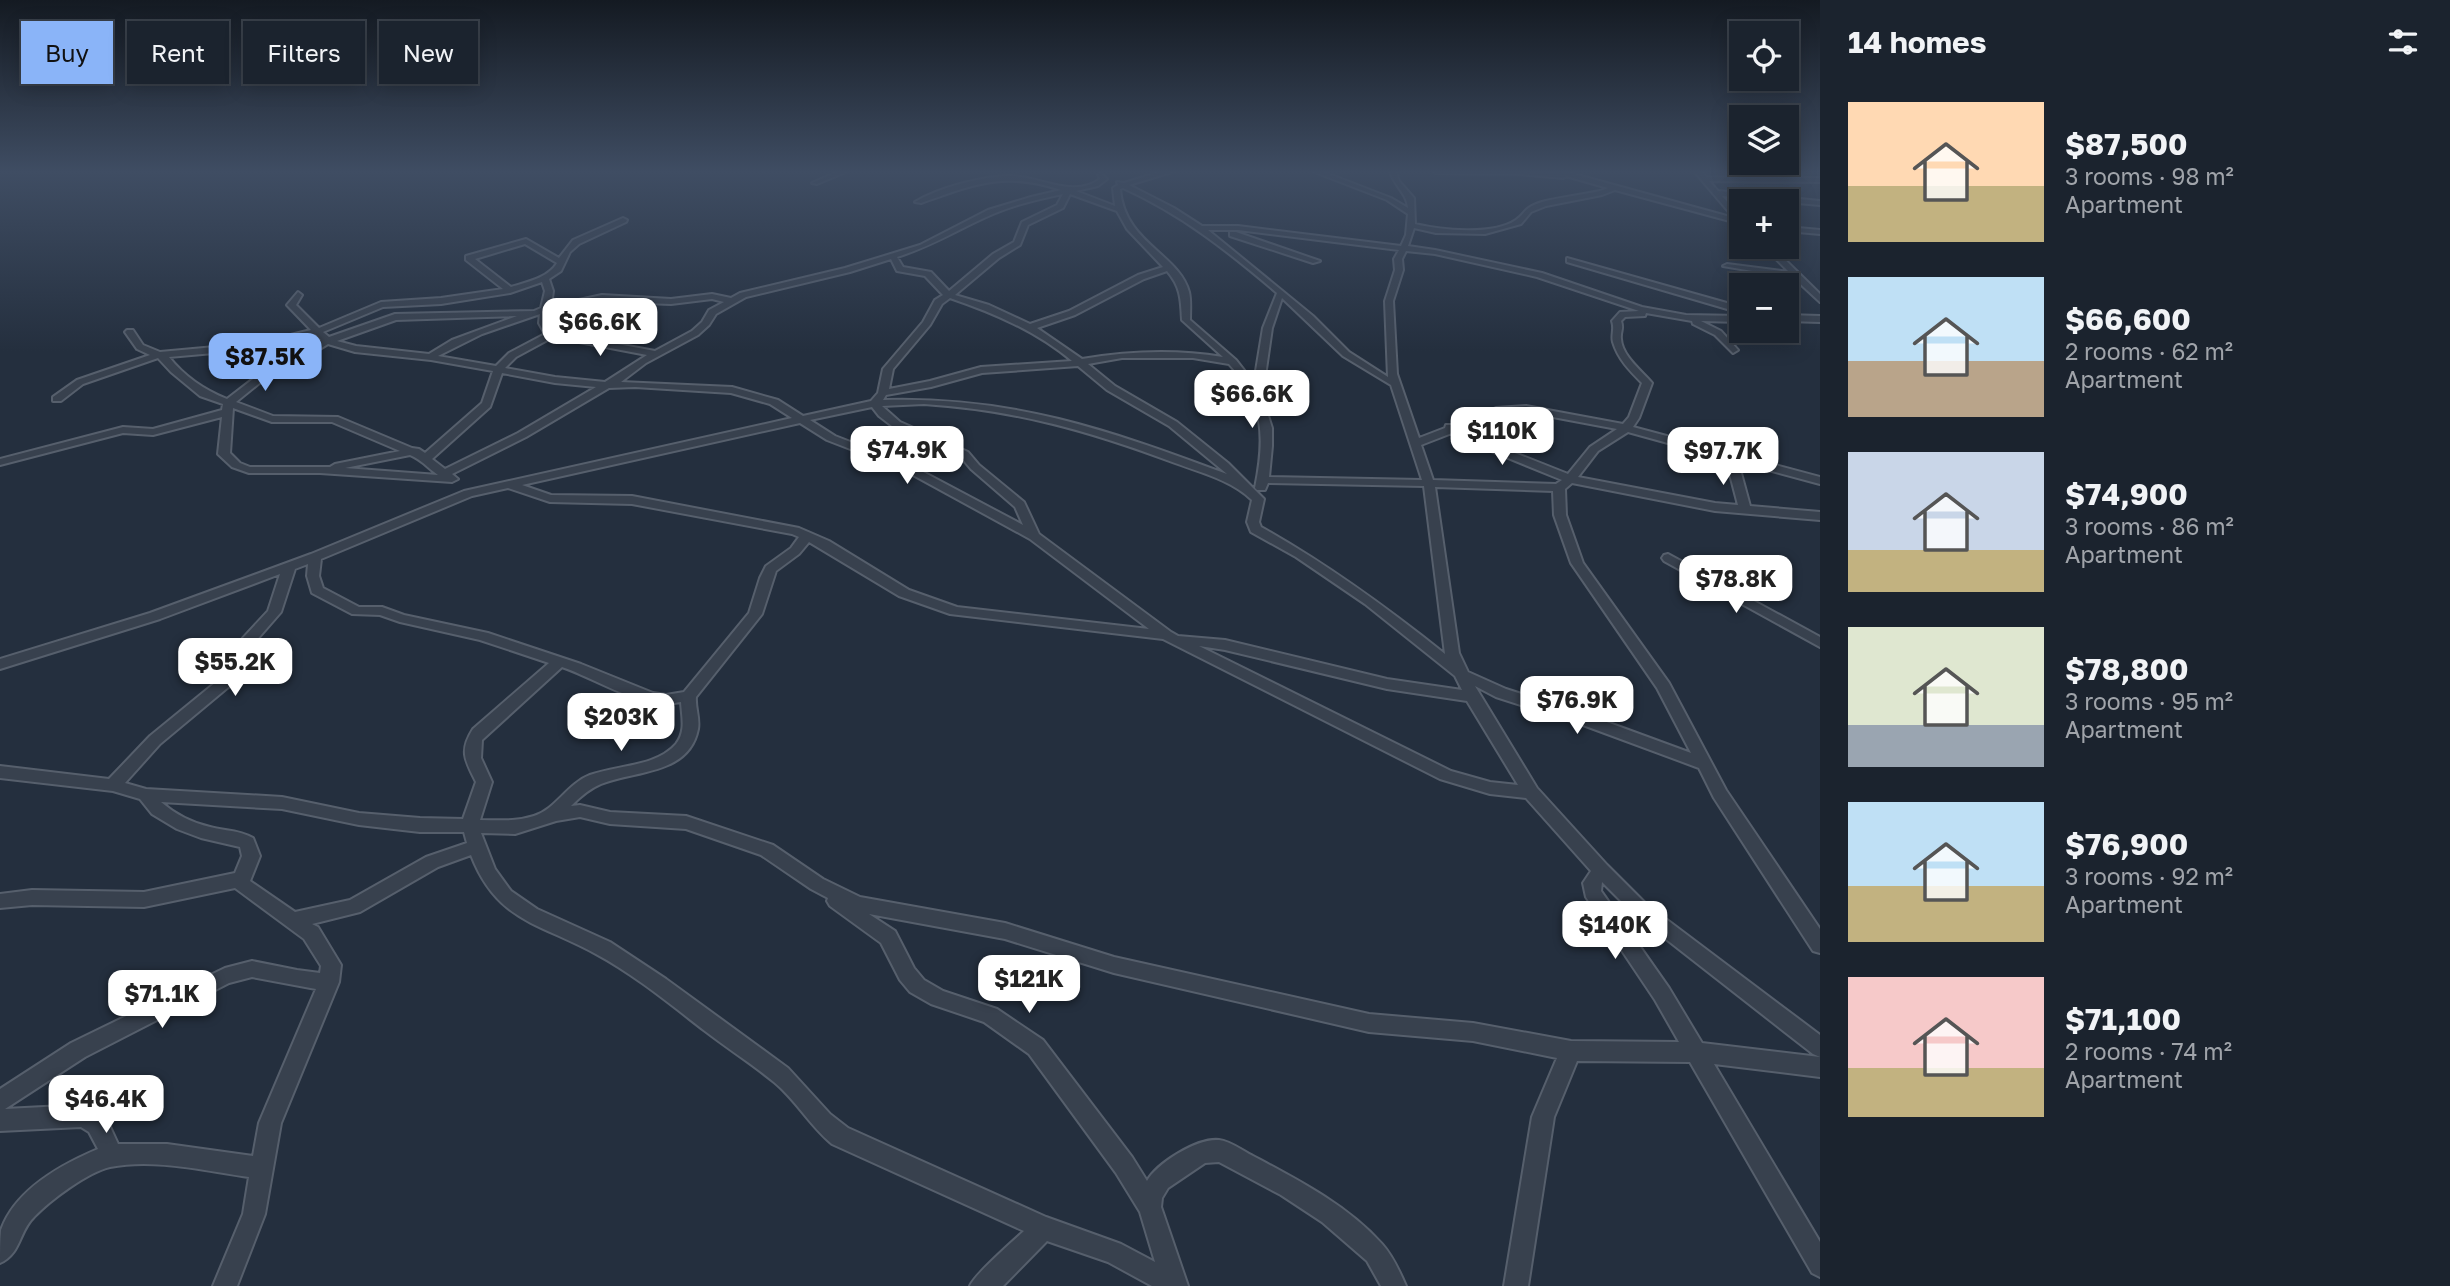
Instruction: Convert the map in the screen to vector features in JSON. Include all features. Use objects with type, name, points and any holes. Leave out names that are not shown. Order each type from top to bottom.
[{"type":"street","points":[[0,462],[123,430],[153,432],[228,408],[265,373],[322,336],[381,305],[433,302],[510,289],[545,278],[562,263],[567,251],[576,242],[600,231]]},
{"type":"street","points":[[438,503],[451,478],[700,329],[710,314],[730,301],[747,294],[847,270],[923,247],[954,231]]},
{"type":"street","points":[[1020,231],[1017,243],[996,256],[964,285],[938,302],[927,323],[893,362],[879,398],[883,414],[896,424],[964,454],[975,467],[1020,505],[1034,536]]},
{"type":"street","points":[[1134,231],[1170,267],[1185,292],[1186,320],[1233,362],[1249,380],[1258,397],[1268,427],[1262,481],[1253,522],[1255,530],[1300,554],[1370,601],[1463,675],[1502,693],[1588,721],[1704,764]]},
{"type":"street","points":[[1202,231],[1257,271],[1320,327],[1341,350],[1394,383]]},
{"type":"street","points":[[1221,231],[1316,262],[1322,249],[1332,245],[1335,240]]},
{"type":"street","points":[[1266,231],[1435,252],[1528,272],[1633,307],[1666,315],[1729,319]]},
{"type":"street","points":[[1409,231],[1405,249],[1398,259],[1399,270],[1390,300],[1390,346],[1394,383],[1429,484],[1452,653],[1472,697],[1531,792],[1601,870],[1640,909],[1820,1047]]},
{"type":"street","points":[[1433,231],[1488,231]]},
{"type":"street","points":[[1799,239],[1820,240]]},
{"type":"street","points":[[510,289],[469,258],[526,241],[562,263]]},
{"type":"street","points":[[892,255],[900,269],[928,274],[948,295],[986,307],[1030,327],[1111,388],[1173,424],[1224,465],[1258,499]]},
{"type":"street","points":[[1780,259],[1794,273]]},
{"type":"street","points":[[1570,260],[1729,306]]},
{"type":"street","points":[[1727,266],[1776,273]]},
{"type":"street","points":[[1030,327],[1072,313],[1141,277],[1170,267]]},
{"type":"street","points":[[545,278],[549,291],[542,323],[551,334]]},
{"type":"street","points":[[1799,278],[1820,299]]},
{"type":"street","points":[[1258,397],[1261,357],[1275,304],[1281,293]]},
{"type":"street","points":[[298,295],[292,305],[322,336],[355,349],[431,357],[497,371],[606,385],[635,384],[732,390],[779,404],[839,442],[906,467],[1034,536],[1170,637],[1446,775],[1490,788],[1531,792]]},
{"type":"street","points":[[431,357],[447,345],[531,313],[592,298],[676,301],[715,296],[730,301]]},
{"type":"street","points":[[57,399],[80,383],[158,355],[258,346],[322,336],[396,317],[531,313]]},
{"type":"street","points":[[1666,315],[1628,313],[1616,319],[1619,328],[1617,342],[1625,358],[1647,383],[1639,407],[1626,428],[1594,449],[1565,484],[1560,515],[1577,563],[1664,686],[1720,794],[1820,945]]},
{"type":"street","points":[[1686,318],[1713,330],[1733,350]]},
{"type":"street","points":[[1799,318],[1820,319]]},
{"type":"street","points":[[130,332],[144,350],[164,357],[174,370],[197,389],[228,408],[272,419],[334,419],[414,451],[468,493]]},
{"type":"street","points":[[426,458],[486,405],[492,394],[497,371],[516,353],[551,334],[657,354]]},
{"type":"street","points":[[0,664],[114,630],[289,566],[468,493],[803,421],[981,370],[1082,364],[1133,355],[1193,355],[1233,362]]},
{"type":"street","points":[[879,398],[936,400],[1042,416],[1093,429],[1242,484]]},
{"type":"street","points":[[228,408],[224,454],[236,465],[259,471],[320,470],[451,478]]},
{"type":"street","points":[[1417,443],[1450,428],[1511,408],[1541,411],[1626,428],[1820,481]]},
{"type":"street","points":[[1450,428],[1565,484]]},
{"type":"street","points":[[320,470],[414,451],[442,442]]},
{"type":"street","points":[[1731,456],[1745,510]]},
{"type":"street","points":[[1262,481],[1565,484],[1715,507],[1820,516]]},
{"type":"street","points":[[509,484],[550,498],[632,500],[807,536],[838,551],[896,589],[932,605],[954,611],[1225,645],[1387,684],[1472,697]]},
{"type":"street","points":[[553,815],[573,793],[593,781],[659,763],[678,751],[685,743],[693,720],[687,705],[689,696],[755,614],[771,569],[795,551],[807,536]]},
{"type":"street","points":[[314,556],[313,576],[317,590],[357,611],[382,611],[438,627],[464,630],[651,698],[666,701],[689,696]]},
{"type":"street","points":[[1668,558],[1820,643]]},
{"type":"street","points":[[113,785],[155,740],[228,681],[248,641],[274,612],[289,566]]},
{"type":"street","points":[[559,663],[473,740],[471,755],[484,782],[470,825],[495,885],[506,898],[540,919],[615,955],[645,975],[792,1084],[817,1117],[840,1136],[1043,1228],[1113,1252],[1175,1285]]},
{"type":"street","points":[[0,772],[113,785],[146,795],[282,803],[359,819],[420,825],[515,827],[553,815],[580,811],[610,818],[687,824],[767,850],[832,892],[868,907],[1005,931],[1114,965],[1368,1023],[1473,1032],[1571,1051],[1695,1052],[1820,1067]]},
{"type":"street","points":[[146,795],[158,811],[165,815],[202,831],[232,836],[247,843],[251,856],[241,879],[243,885],[318,940],[331,965],[329,982],[270,1123],[254,1214],[225,1286]]},
{"type":"street","points":[[294,920],[354,907],[432,862],[477,846]]},
{"type":"street","points":[[1601,870],[1592,883],[1592,891],[1662,994],[1820,1265]]},
{"type":"street","points":[[0,901],[25,897],[108,901],[152,899],[241,879]]},
{"type":"street","points":[[832,892],[838,904],[888,937],[906,974],[917,986],[938,998],[990,1014],[1036,1047],[1124,1165],[1150,1207],[1175,1285]]},
{"type":"street","points":[[0,1101],[95,1041],[240,971],[252,969],[297,979],[329,982]]},
{"type":"street","points":[[1516,1286],[1543,1117],[1571,1051]]},
{"type":"street","points":[[0,1120],[82,1115],[97,1124],[112,1156]]},
{"type":"street","points":[[1150,1207],[1151,1196],[1160,1180],[1202,1152],[1221,1151],[1289,1187],[1331,1214],[1375,1253],[1394,1286]]},
{"type":"street","points":[[0,1251],[10,1241],[18,1218],[27,1207],[88,1166],[112,1156],[187,1157],[262,1168]]},
{"type":"street","points":[[982,1286],[994,1278],[1043,1228]]}]
